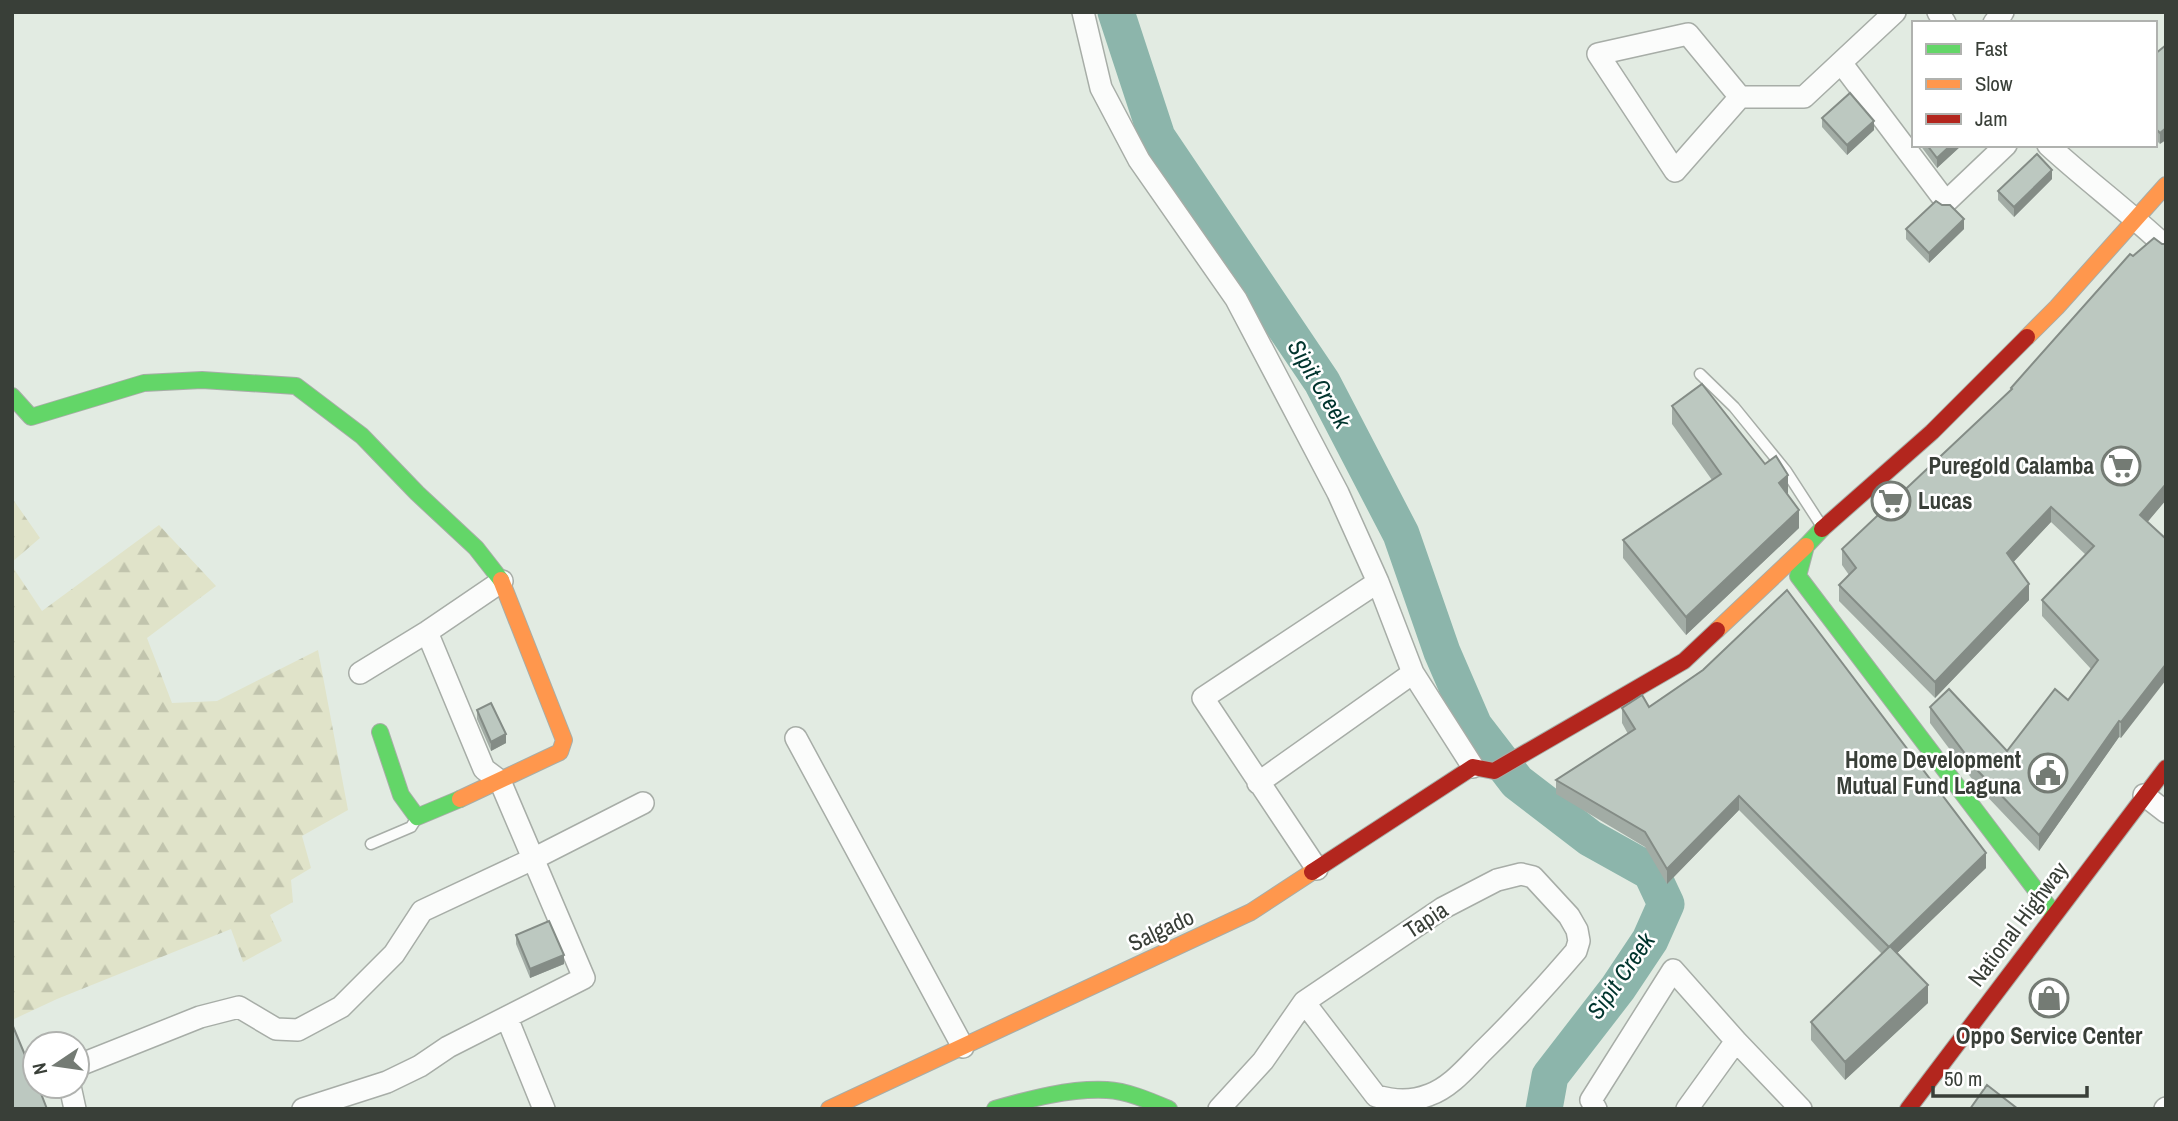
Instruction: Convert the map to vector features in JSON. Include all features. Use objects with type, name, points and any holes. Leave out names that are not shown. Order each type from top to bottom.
[{"type":"street","points":[[1083,12],[1101,88],[1139,160],[1236,299],[1338,493],[1378,582],[1413,673],[1484,769]]},
{"type":"street","points":[[1740,97],[1688,34],[1598,54],[1675,171],[1740,97],[1804,97],[1895,12]]},
{"type":"street","points":[[1842,64],[1946,202],[2004,147]]},
{"type":"street","points":[[2050,147],[2084,178],[2135,217],[2166,247]]},
{"type":"street","name":"Salgado","points":[[829,1109],[1251,912],[1317,869],[1484,769],[1520,756],[1684,661],[1823,528],[1932,432],[2057,307],[2166,185]]},
{"type":"street","points":[[12,397],[31,417],[144,383],[202,380],[296,386],[362,436],[417,493],[476,548],[502,581],[564,740],[560,752],[417,817],[401,795],[380,732]]},
{"type":"street","points":[[1806,547],[1798,576],[1997,844],[2054,914]]},
{"type":"street","points":[[360,673],[502,581]]},
{"type":"street","points":[[1317,869],[1203,698],[1378,582]]},
{"type":"street","points":[[303,1109],[387,1082],[420,1066],[448,1047],[584,978],[500,781],[484,769],[427,632]]},
{"type":"street","points":[[1258,783],[1413,673]]},
{"type":"street","points":[[796,738],[963,1047]]},
{"type":"street","name":"National Highway","points":[[1908,1109],[2166,768]]},
{"type":"street","points":[[2144,795],[2166,812]]},
{"type":"street","points":[[91,1060],[200,1017],[239,1007],[276,1029],[298,1030],[341,1007],[394,954],[422,911],[643,803]]},
{"type":"street","name":"Tapia","points":[[1219,1109],[1263,1061],[1304,1002],[1443,908],[1497,880],[1521,874],[1533,877],[1569,916],[1577,930],[1579,941],[1576,951],[1527,1007],[1451,1083],[1410,1101],[1376,1097],[1304,1002]]},
{"type":"street","points":[[1595,1109],[1591,1100],[1673,970],[1801,1109]]},
{"type":"street","points":[[507,1018],[544,1109]]},
{"type":"street","points":[[1687,1109],[1736,1041]]},
{"type":"street","points":[[995,1109],[1039,1096],[1150,1101],[1169,1109]]},
{"type":"lane","points":[[1700,374],[1734,407],[1786,471],[1823,528]]},
{"type":"lane","points":[[371,844],[411,827],[417,817]]},
{"type":"green space","points":[[12,498],[40,538],[12,562]]},
{"type":"green space","points":[[159,525],[216,586],[147,638],[172,703],[217,701],[318,650],[348,810],[302,836],[311,868],[291,880],[293,902],[270,915],[282,941],[243,962],[231,929],[57,999],[12,1020],[12,566],[42,611]]},
{"type":"building","points":[[2166,45],[2166,128],[2160,133],[2157,130],[2157,52]]},
{"type":"building","points":[[1850,93],[1874,121],[1847,145],[1822,118]]},
{"type":"building","points":[[1929,147],[1949,147],[1937,158]]},
{"type":"building","points":[[2037,154],[2052,170],[2014,207],[1998,191]]},
{"type":"building","points":[[1936,201],[1942,205],[1950,205],[1964,219],[1929,253],[1906,229]]},
{"type":"building","points":[[2154,238],[2166,244],[2166,484],[2140,515],[2166,539],[2166,664],[2121,722],[2119,721],[2039,835],[1978,771],[1930,707],[1949,689],[2007,751],[2055,689],[2068,700],[2098,660],[2042,600],[2094,546],[2051,507],[2007,553],[2029,584],[1935,682],[1839,585],[1856,568],[1842,549],[2012,389],[2130,254],[2133,256]]},
{"type":"building","points":[[1702,384],[1765,464],[1776,456],[1788,475],[1779,483],[1799,510],[1686,617],[1623,540],[1721,474],[1672,406]]},
{"type":"building","points":[[1787,590],[1986,853],[1889,947],[1739,796],[1667,869],[1645,832],[1556,780],[1635,729],[1622,708],[1642,695],[1649,707],[1703,670]]},
{"type":"building","points":[[491,703],[506,734],[491,742],[477,710]]},
{"type":"building","points":[[549,921],[564,955],[530,969],[516,935]]},
{"type":"building","points":[[1890,946],[1928,985],[1845,1062],[1811,1022]]},
{"type":"building","points":[[12,1024],[21,1046],[21,1100],[43,1100],[47,1109],[12,1109]]},
{"type":"building","points":[[1987,1085],[2018,1109],[1970,1109]]},
{"type":"waterway","name":"Sipit Creek","points":[[1116,12],[1157,137],[1322,382],[1401,534],[1442,652],[1474,726],[1517,782],[1590,838],[1651,872],[1666,904],[1650,940],[1618,988],[1550,1076],[1544,1109]]},
{"type":"traffic: fast","points":[[12,396],[31,417],[144,383],[202,380],[296,386],[362,436],[417,493],[476,548],[501,580]]},
{"type":"traffic: fast","points":[[1822,529],[1806,546],[1798,576],[2054,914]]},
{"type":"traffic: fast","points":[[380,732],[401,795],[417,817],[460,799]]},
{"type":"traffic: fast","points":[[995,1109],[1050,1095],[1093,1090],[1122,1092],[1169,1109]]},
{"type":"traffic: slow","points":[[2027,337],[2166,185]]},
{"type":"traffic: slow","points":[[1717,630],[1806,546]]},
{"type":"traffic: slow","points":[[460,799],[560,752],[564,740],[501,580]]},
{"type":"traffic: slow","points":[[829,1109],[1251,912],[1312,872]]},
{"type":"traffic: jam","points":[[1822,529],[1932,432],[2027,337]]},
{"type":"traffic: jam","points":[[1312,872],[1473,767],[1494,771],[1684,661],[1717,630]]},
{"type":"traffic: jam","points":[[1908,1109],[2166,768]]},
{"type":"place","name":"Puregold Calamba","points":[[2121,466]]},
{"type":"place","name":"Lucas","points":[[1891,501]]},
{"type":"place","name":"Home Development Mutual Fund Laguna","points":[[2048,773]]},
{"type":"place","name":"Oppo Service Center","points":[[2049,998]]}]
